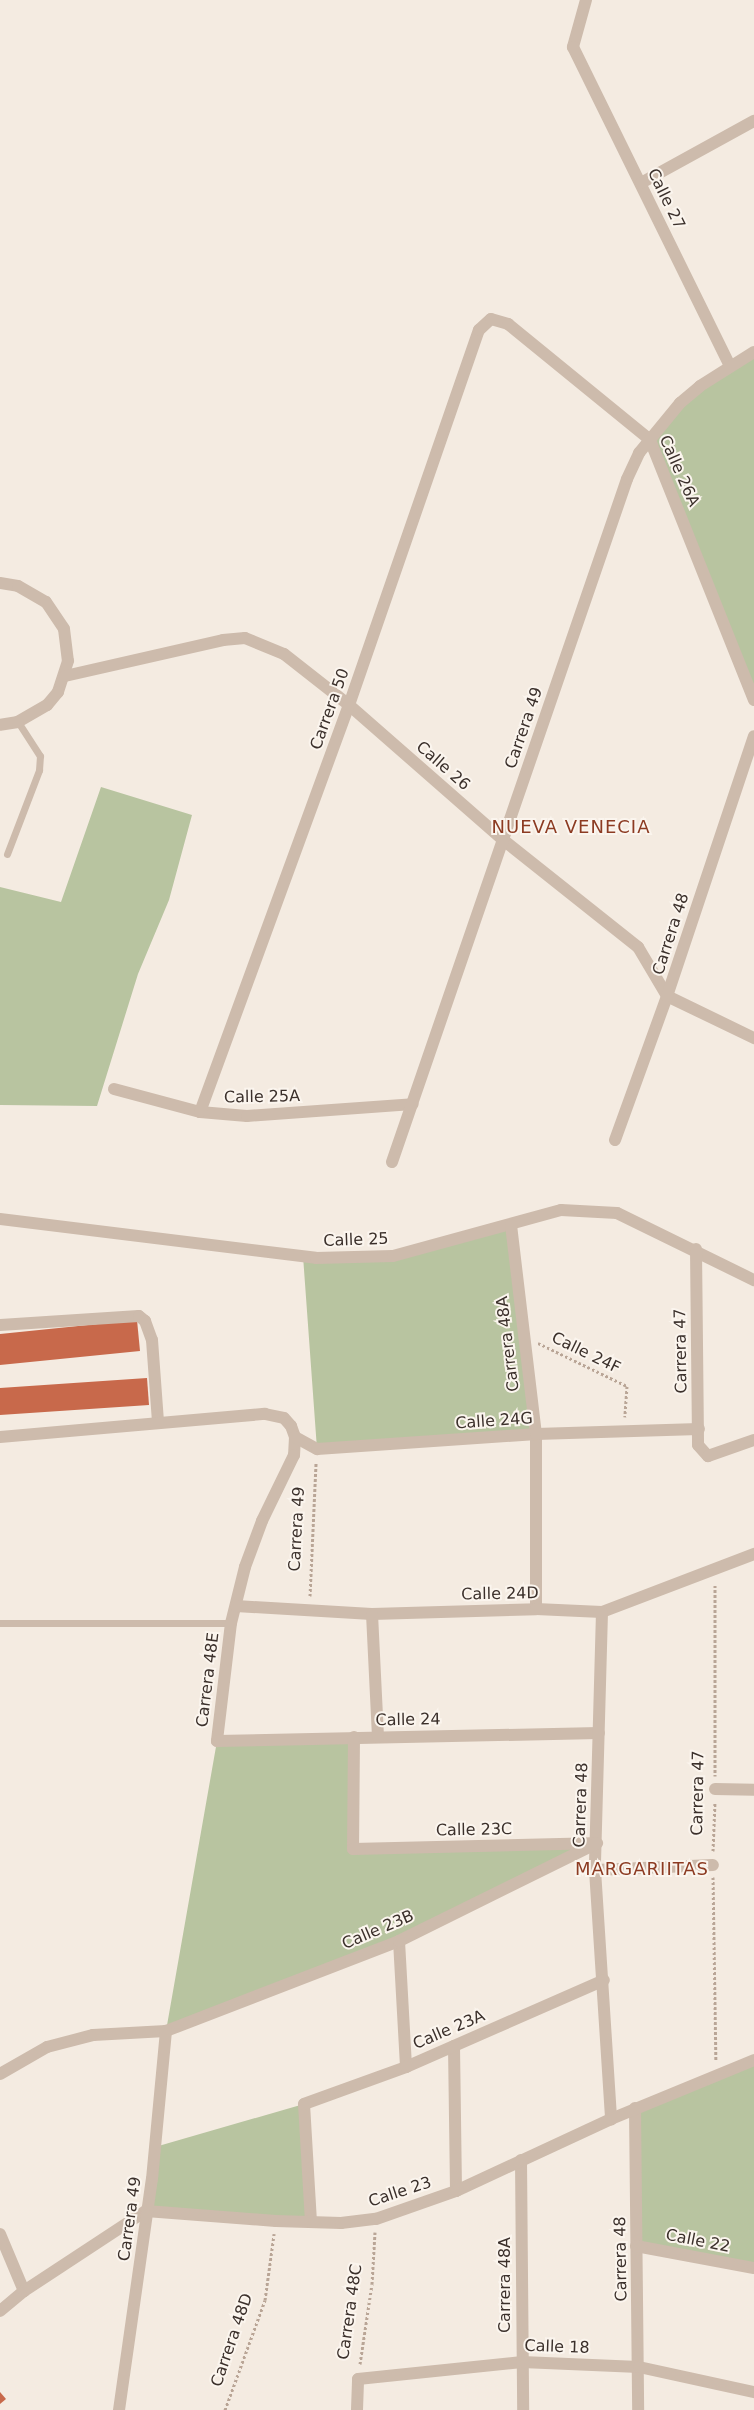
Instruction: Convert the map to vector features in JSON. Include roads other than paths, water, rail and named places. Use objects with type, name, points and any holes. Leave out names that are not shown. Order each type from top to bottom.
[{"type":"street","name":"Calle 27","points":[[586,0],[573,47],[730,366]]},
{"type":"street","points":[[641,183],[754,120]]},
{"type":"street","name":"Calle 26A","points":[[491,319],[508,324],[650,440],[754,700]]},
{"type":"street","name":"Carrera 50","points":[[200,1112],[349,705],[479,330],[491,319]]},
{"type":"street","name":"Carrera 49","points":[[392,1162],[627,478],[639,453],[680,403],[730,366],[754,352]]},
{"type":"street","points":[[0,583],[33,592],[56,614],[68,644],[65,676],[47,705],[18,722],[0,726]]},
{"type":"street","name":"Calle 26","points":[[65,676],[223,640],[246,638],[284,654],[349,705],[502,840],[638,947],[667,996]]},
{"type":"street","name":"Carrera 48","points":[[615,1140],[667,996],[754,736]]},
{"type":"street","points":[[667,996],[754,1038]]},
{"type":"street","name":"Calle 25A","points":[[114,1089],[200,1112],[247,1116],[413,1104]]},
{"type":"street","name":"Calle 25","points":[[0,1219],[316,1258],[393,1256],[561,1210],[617,1213],[696,1249],[754,1280]]},
{"type":"street","name":"Carrera 48A","points":[[511,1225],[522,1336],[536,1434],[536,1609]]},
{"type":"street","name":"Carrera 47","points":[[696,1249],[701,1452],[708,1456],[726,1452],[754,1440]]},
{"type":"street","points":[[0,1325],[139,1316],[145,1321],[152,1340],[158,1422]]},
{"type":"street","points":[[0,1437],[265,1414],[284,1418],[295,1437]]},
{"type":"street","name":"Calle 24G","points":[[295,1437],[317,1449],[536,1434],[699,1429]]},
{"type":"street","name":"Carrera 48E","points":[[218,1741],[231,1623],[245,1566],[262,1522],[294,1455],[295,1437]]},
{"type":"street","name":"Calle 24D","points":[[236,1606],[372,1614],[536,1609],[602,1612],[715,1572],[754,1554]]},
{"type":"street","name":"Carrera 48","points":[[602,1612],[595,1870],[604,1980],[611,2118]]},
{"type":"street","points":[[372,1614],[378,1737]]},
{"type":"street","name":"Calle 24","points":[[218,1741],[599,1733]]},
{"type":"street","name":"Calle 23C","points":[[354,1737],[353,1849],[596,1843]]},
{"type":"street","points":[[715,1790],[754,1790]]},
{"type":"street","name":"Calle 23B","points":[[0,2074],[47,2047],[93,2035],[166,2032],[399,1941],[596,1843]]},
{"type":"street","points":[[595,1870],[713,1865]]},
{"type":"street","points":[[399,1941],[406,2067]]},
{"type":"street","name":"Calle 23A","points":[[310,2222],[304,2104],[406,2067],[604,1980]]},
{"type":"street","name":"Carrera 49","points":[[119,2410],[146,2211],[166,2032]]},
{"type":"street","points":[[454,2046],[456,2191]]},
{"type":"street","name":"Calle 23","points":[[146,2211],[276,2221],[341,2223],[376,2219],[456,2191],[611,2118],[754,2060]]},
{"type":"street","name":"Carrera 48","points":[[635,2108],[638,2410]]},
{"type":"street","name":"Carrera 48A","points":[[521,2160],[523,2410]]},
{"type":"street","points":[[0,2311],[24,2291],[146,2211]]},
{"type":"street","points":[[0,2234],[24,2291]]},
{"type":"street","name":"Calle 22","points":[[636,2246],[754,2268]]},
{"type":"street","name":"Calle 18","points":[[358,2379],[522,2362],[639,2367],[754,2392]]},
{"type":"street","name":"Carrera 48C","points":[[357,2410],[358,2379]]},
{"type":"lane","points":[[7,854],[39,770],[40,756],[18,722]]},
{"type":"lane","points":[[0,1623],[231,1623]]},
{"type":"district","name":"NUEVA VENECIA","points":[[571,827]]},
{"type":"district","name":"MARGARIITAS","points":[[642,1869]]}]
